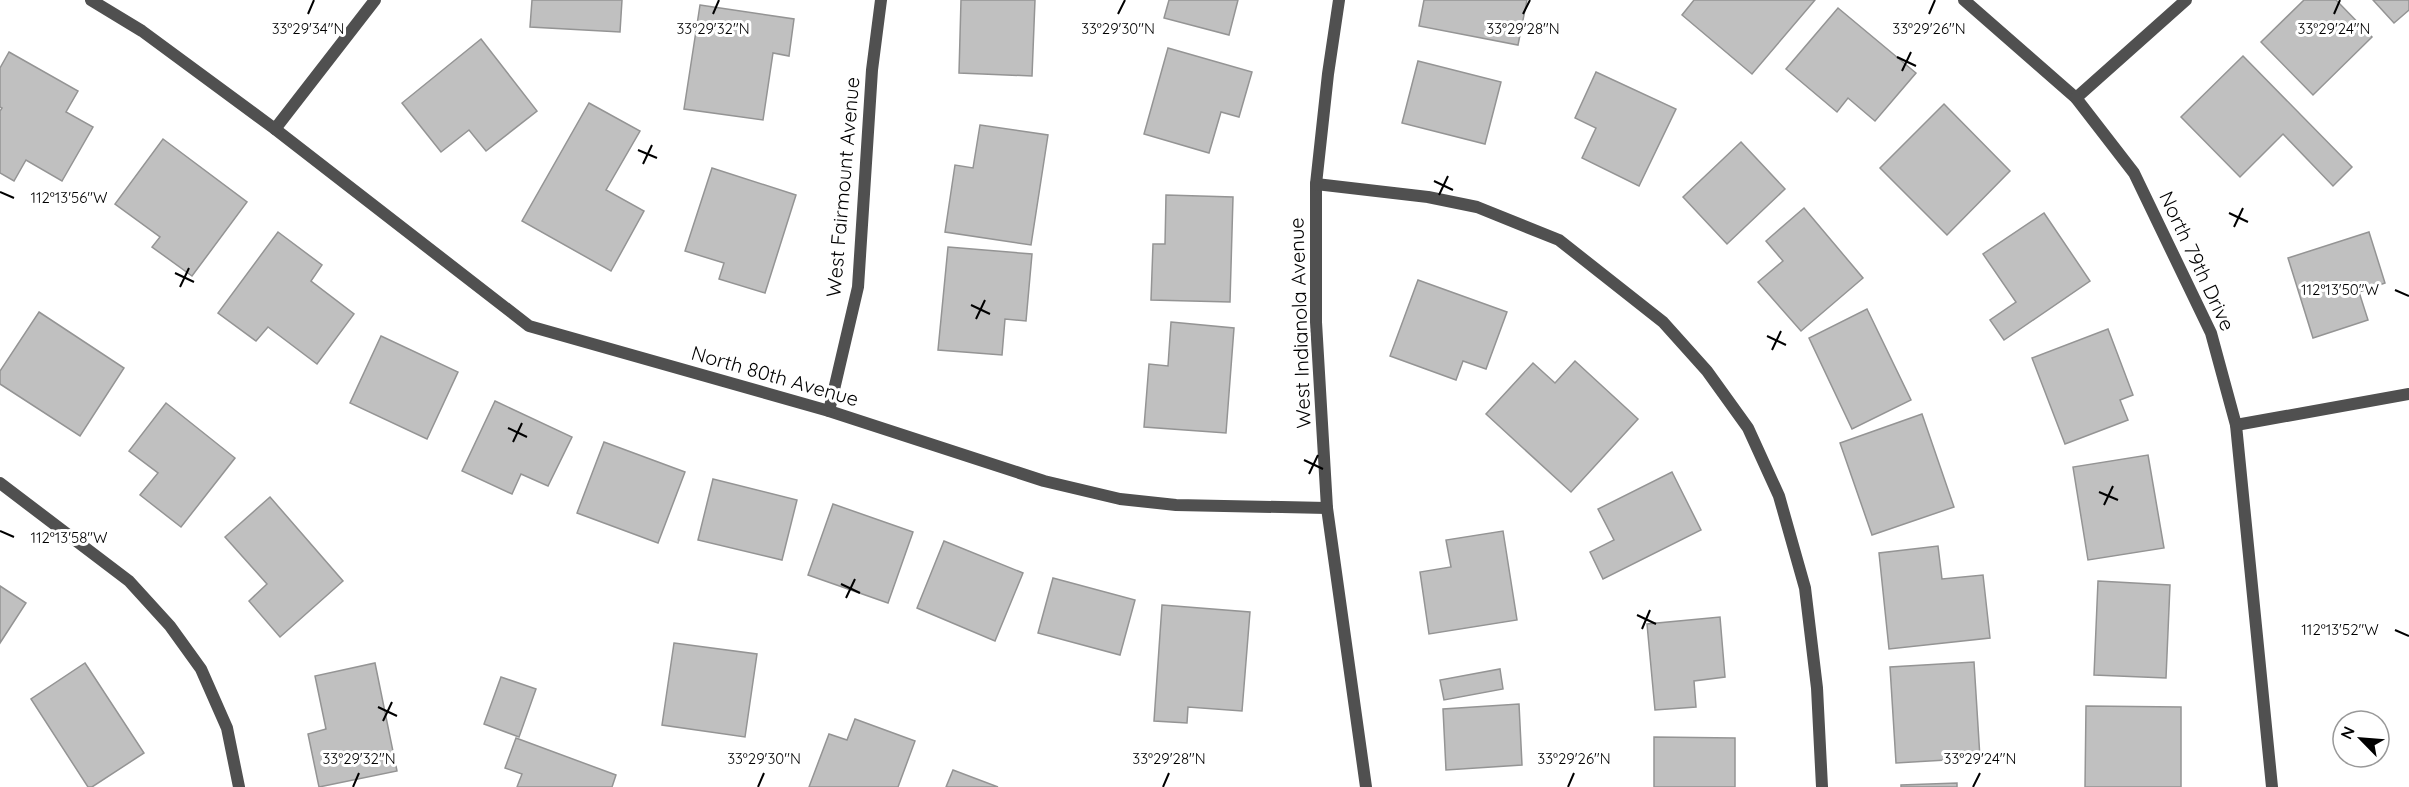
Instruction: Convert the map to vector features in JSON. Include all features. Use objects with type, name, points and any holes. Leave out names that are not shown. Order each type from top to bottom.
[{"type":"street","name":"North 80th Avenue","points":[[91,0],[142,32],[274,129],[529,326],[829,411],[1044,481],[1120,499],[1176,505],[1327,508]]},
{"type":"street","points":[[274,129],[375,0]]},
{"type":"street","name":"West Fairmount Avenue","points":[[829,411],[858,286],[872,70],[881,0]]},
{"type":"street","name":"West Indianola Avenue","points":[[1339,0],[1316,184],[1316,322],[1327,508],[1366,787]]},
{"type":"street","name":"North 79th Drive","points":[[1964,0],[2076,98],[2134,172],[2211,333],[2236,425],[2272,787]]},
{"type":"street","points":[[2076,98],[2186,0]]},
{"type":"street","points":[[1316,184],[1428,197],[1477,207],[1559,240],[1663,322],[1707,371],[1748,428],[1779,496],[1802,577],[1817,688],[1822,787]]},
{"type":"street","points":[[2236,425],[2409,394]]},
{"type":"street","points":[[0,483],[129,581],[170,626],[201,669],[227,728],[239,787]]},
{"type":"building","points":[[532,0],[622,0],[620,32],[530,27]]},
{"type":"building","points":[[961,0],[1035,0],[1032,76],[959,73]]},
{"type":"building","points":[[1169,0],[1238,0],[1229,35],[1164,18]]},
{"type":"building","points":[[1424,0],[1527,0],[1518,45],[1419,26]]},
{"type":"building","points":[[1694,0],[1815,0],[1752,74],[1682,15]]},
{"type":"building","points":[[2304,0],[2336,0],[2372,37],[2313,95],[2261,42]]},
{"type":"building","points":[[2373,0],[2409,0],[2409,10],[2394,23]]},
{"type":"building","points":[[700,5],[794,19],[789,56],[773,53],[763,120],[684,109]]},
{"type":"building","points":[[1838,8],[1916,73],[1875,121],[1848,98],[1837,112],[1786,69]]},
{"type":"building","points":[[481,39],[537,111],[486,151],[469,130],[441,152],[402,103]]},
{"type":"building","points":[[1168,48],[1252,72],[1239,117],[1221,112],[1209,153],[1144,134]]},
{"type":"building","points":[[9,52],[78,91],[66,112],[93,127],[62,181],[26,160],[14,181],[0,173],[0,111],[2,108],[0,107],[0,68]]},
{"type":"building","points":[[2243,56],[2352,167],[2333,186],[2283,134],[2240,177],[2181,117]]},
{"type":"building","points":[[1418,61],[1501,82],[1485,144],[1402,123]]},
{"type":"building","points":[[1596,72],[1676,109],[1639,186],[1582,158],[1596,128],[1575,118]]},
{"type":"building","points":[[589,103],[640,131],[606,190],[644,211],[611,271],[522,221]]},
{"type":"building","points":[[1944,104],[2010,171],[1947,235],[1880,168]]},
{"type":"building","points":[[980,125],[1048,135],[1031,245],[945,232],[955,165],[973,168]]},
{"type":"building","points":[[163,139],[247,202],[192,276],[152,247],[160,237],[115,204]]},
{"type":"building","points":[[1741,142],[1785,189],[1727,244],[1683,197]]},
{"type":"building","points":[[712,168],[796,195],[765,293],[719,279],[724,263],[685,251]]},
{"type":"building","points":[[1166,195],[1233,197],[1230,302],[1151,300],[1153,244],[1165,244]]},
{"type":"building","points":[[1804,208],[1863,278],[1801,331],[1758,282],[1783,261],[1766,241]]},
{"type":"building","points":[[2044,213],[2090,281],[2004,340],[1990,320],[2016,302],[1983,254]]},
{"type":"building","points":[[278,232],[322,265],[311,281],[354,314],[317,364],[268,327],[256,341],[218,313]]},
{"type":"building","points":[[2369,232],[2385,283],[2359,292],[2368,320],[2313,338],[2288,258]]},
{"type":"building","points":[[948,247],[1032,254],[1026,321],[1005,319],[1002,355],[938,350]]},
{"type":"building","points":[[1418,280],[1507,312],[1486,369],[1463,361],[1456,380],[1390,356]]},
{"type":"building","points":[[1867,309],[1911,400],[1852,429],[1809,338]]},
{"type":"building","points":[[39,312],[124,368],[80,436],[0,384],[0,371]]},
{"type":"building","points":[[1171,322],[1234,328],[1226,433],[1144,427],[1149,364],[1168,366]]},
{"type":"building","points":[[2108,329],[2133,395],[2120,400],[2128,420],[2065,444],[2032,358]]},
{"type":"building","points":[[381,336],[458,372],[427,439],[350,403]]},
{"type":"building","points":[[1575,361],[1638,419],[1571,492],[1486,414],[1533,363],[1555,383]]},
{"type":"building","points":[[495,401],[572,437],[548,486],[521,474],[512,494],[462,471]]},
{"type":"building","points":[[166,403],[235,458],[181,527],[140,495],[158,473],[129,451]]},
{"type":"building","points":[[1922,414],[1954,507],[1872,535],[1840,443]]},
{"type":"building","points":[[604,442],[685,472],[658,543],[577,513]]},
{"type":"building","points":[[2148,455],[2164,548],[2088,560],[2073,467]]},
{"type":"building","points":[[1672,472],[1701,530],[1603,579],[1590,552],[1614,540],[1598,509]]},
{"type":"building","points":[[713,479],[797,500],[782,560],[698,540]]},
{"type":"building","points":[[270,497],[343,581],[280,637],[249,601],[267,584],[225,537]]},
{"type":"building","points":[[833,504],[913,532],[888,603],[808,575]]},
{"type":"building","points":[[1503,531],[1517,620],[1429,634],[1420,572],[1451,567],[1446,540]]},
{"type":"building","points":[[944,541],[1023,573],[995,641],[917,608]]},
{"type":"building","points":[[1938,546],[1942,579],[1983,575],[1990,638],[1889,649],[1879,553]]},
{"type":"building","points":[[1053,578],[1135,600],[1120,655],[1038,633]]},
{"type":"building","points":[[2098,581],[2170,585],[2166,678],[2094,675]]},
{"type":"building","points":[[0,586],[26,603],[0,643]]},
{"type":"building","points":[[1162,605],[1250,612],[1242,711],[1188,707],[1187,723],[1154,721]]},
{"type":"building","points":[[1720,617],[1725,677],[1694,681],[1696,707],[1655,710],[1647,624]]},
{"type":"building","points":[[674,643],[757,654],[745,737],[662,725]]},
{"type":"building","points":[[1974,662],[1980,758],[1896,763],[1890,667]]},
{"type":"building","points":[[85,663],[144,753],[92,787],[88,787],[31,699]]},
{"type":"building","points":[[375,663],[397,771],[319,787],[308,734],[326,729],[315,676]]},
{"type":"building","points":[[1500,669],[1503,689],[1444,700],[1440,680]]},
{"type":"building","points":[[501,677],[536,689],[519,737],[484,724]]},
{"type":"building","points":[[1519,704],[1522,765],[1446,770],[1443,709]]},
{"type":"building","points":[[2086,706],[2181,707],[2181,787],[2085,787]]},
{"type":"building","points":[[855,719],[915,741],[898,787],[809,787],[829,734],[847,740]]},
{"type":"building","points":[[1654,737],[1735,738],[1735,787],[1654,787]]},
{"type":"building","points":[[516,738],[616,775],[612,787],[517,787],[522,774],[505,768]]},
{"type":"building","points":[[953,770],[998,787],[946,787]]},
{"type":"building","points":[[1957,783],[1957,787],[1901,787],[1901,785]]}]
